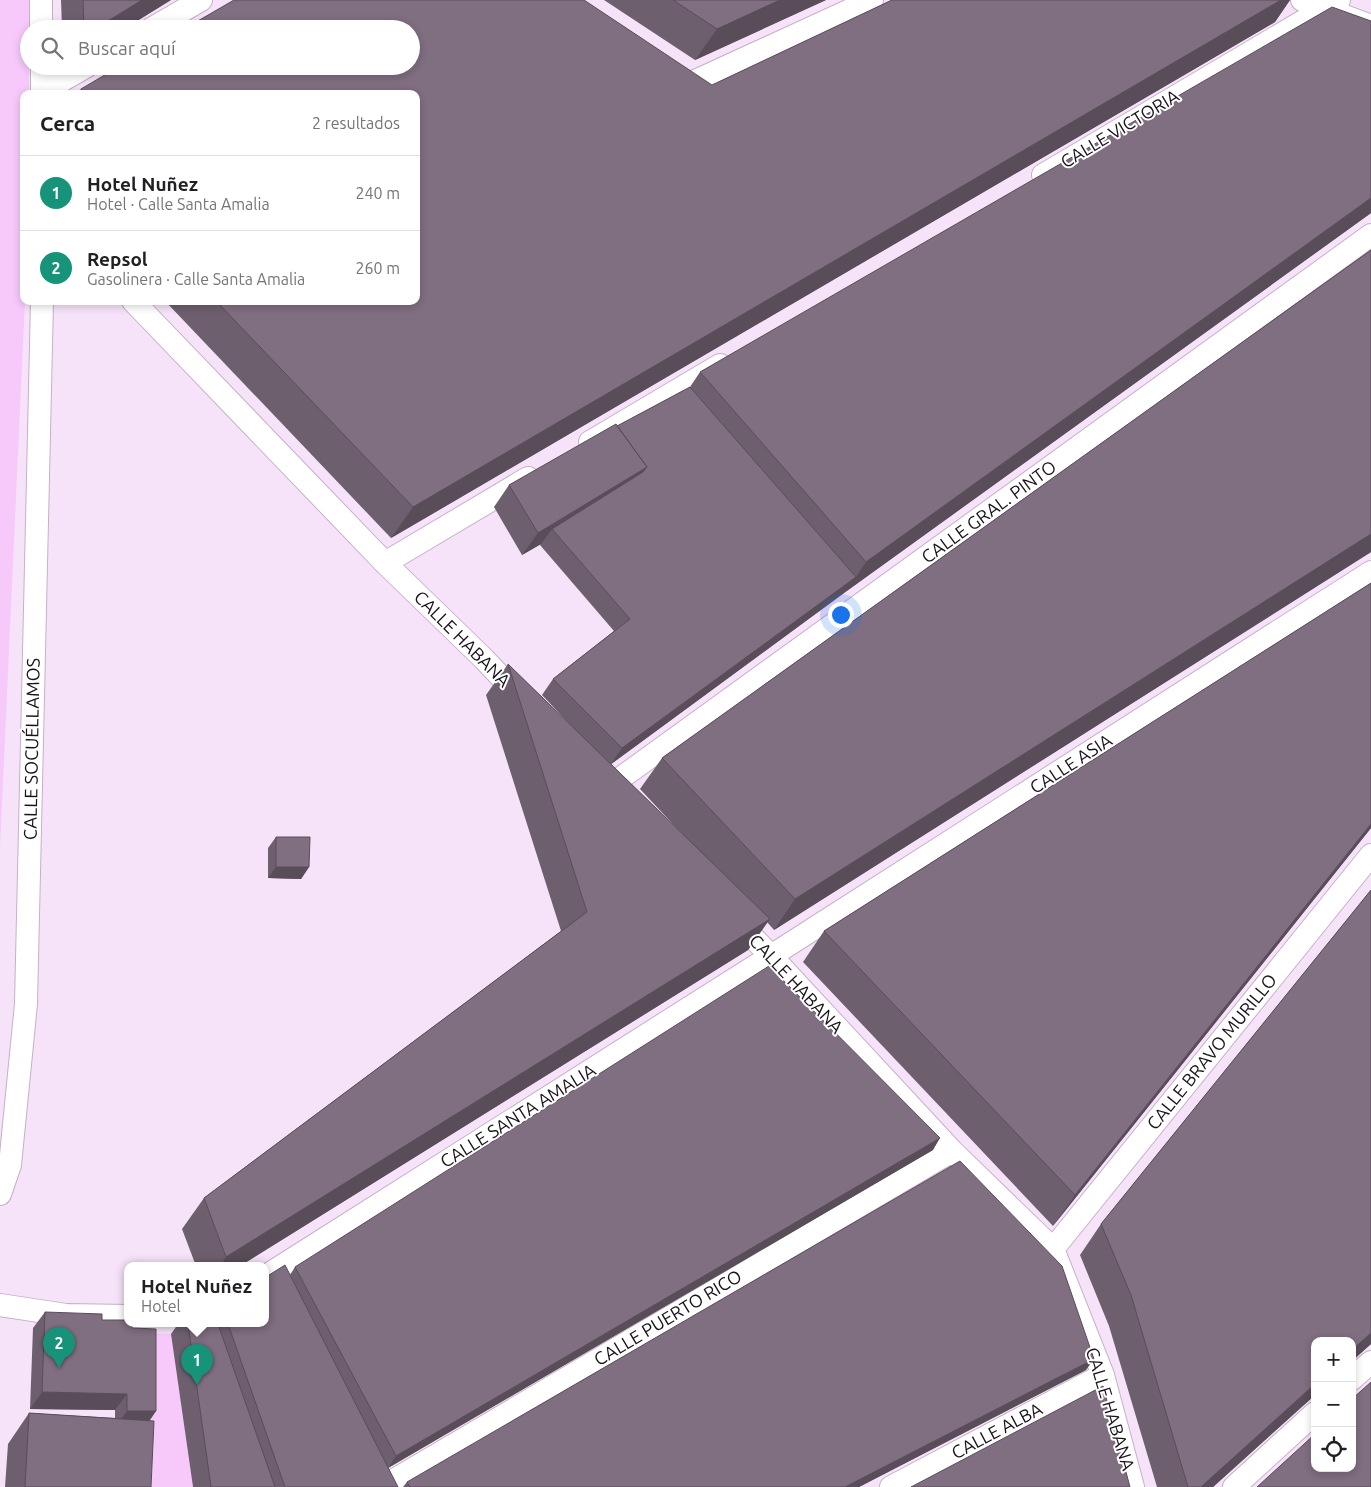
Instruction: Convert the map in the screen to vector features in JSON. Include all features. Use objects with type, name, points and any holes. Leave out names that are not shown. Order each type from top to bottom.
[{"type":"street","points":[[41,0],[41,20]]},
{"type":"street","points":[[167,20],[201,0]]},
{"type":"street","points":[[657,63],[689,84],[872,0]]},
{"type":"street","points":[[1302,0],[1332,4],[1371,26]]},
{"type":"street","name":"CALLE VICTORIA","points":[[1023,186],[1332,4]]},
{"type":"street","points":[[42,75],[42,90]]},
{"type":"street","points":[[47,90],[72,75]]},
{"type":"street","name":"CALLE GRAL. PINTO","points":[[607,788],[1371,235]]},
{"type":"street","name":"CALLE SOCUÉLLAMOS","points":[[0,1194],[10,1164],[26,1004],[42,305]]},
{"type":"street","name":"CALLE HABANA","points":[[137,305],[385,563],[484,659],[532,709]]},
{"type":"street","points":[[576,451],[739,354]]},
{"type":"street","points":[[385,563],[550,466]]},
{"type":"street","name":"CALLE ASIA","points":[[771,956],[1371,572]]},
{"type":"street","name":"CALLE BRAVO MURILLO","points":[[1053,1249],[1371,855]]},
{"type":"street","name":"CALLE HABANA","points":[[723,907],[952,1150],[1053,1249],[1103,1375],[1133,1487]]},
{"type":"street","name":"CALLE SANTA AMALIA","points":[[269,1274],[771,956]]},
{"type":"street","name":"CALLE PUERTO RICO","points":[[381,1481],[952,1150]]},
{"type":"street","points":[[269,1274],[284,1293]]},
{"type":"street","points":[[0,1305],[66,1315],[124,1316]]},
{"type":"street","points":[[1356,1375],[1371,1362]]},
{"type":"street","name":"CALLE ALBA","points":[[891,1487],[1103,1375]]},
{"type":"street","points":[[1234,1487],[1311,1417]]},
{"type":"shaded area","points":[[0,0],[29,0],[29,20],[20,20],[20,75],[29,75],[29,90],[20,90],[20,305],[25,305],[0,848]]},
{"type":"shaded area","points":[[144,1333],[171,1334],[193,1487],[140,1487]]},
{"type":"building","points":[[83,0],[142,0],[110,20],[84,20]]},
{"type":"building","points":[[234,0],[584,0],[712,85],[892,0],[1281,0],[413,507],[220,305],[420,305],[420,90],[81,89],[105,75],[420,75],[420,20],[200,20]]},
{"type":"building","points":[[673,0],[780,0],[717,29]]},
{"type":"building","points":[[1332,7],[1371,21],[1371,198],[866,562],[700,372]]},
{"type":"building","points":[[1371,250],[1371,534],[795,899],[662,758]]},
{"type":"building","points":[[690,387],[856,577],[622,748],[553,679],[630,619],[552,529],[643,472],[647,467],[617,426]]},
{"type":"building","points":[[616,424],[647,467],[538,533],[509,485]]},
{"type":"building","points":[[1371,583],[1371,824],[1075,1195],[824,931]]},
{"type":"building","points":[[508,664],[770,919],[226,1257],[204,1198],[587,912]]},
{"type":"building","points":[[276,837],[310,837],[309,867],[276,867]]},
{"type":"building","points":[[1371,890],[1371,1333],[1356,1346],[1356,1337],[1311,1337],[1311,1388],[1201,1487],[1188,1487],[1131,1295],[1101,1224]]},
{"type":"building","points":[[769,966],[940,1138],[396,1456],[295,1267]]},
{"type":"building","points":[[960,1161],[1062,1266],[1094,1359],[845,1487],[410,1487],[407,1482]]},
{"type":"building","points":[[285,1265],[398,1487],[285,1487],[229,1327],[269,1327],[269,1275]]},
{"type":"building","points":[[45,1312],[102,1314],[102,1320],[124,1320],[124,1327],[156,1329],[156,1411],[127,1411],[127,1394],[42,1392]]},
{"type":"building","points":[[188,1327],[219,1327],[275,1487],[211,1487]]},
{"type":"building","points":[[1371,1382],[1371,1487],[1257,1487],[1311,1438],[1311,1472],[1356,1472],[1356,1395]]},
{"type":"building","points":[[1103,1386],[1130,1487],[911,1487]]},
{"type":"building","points":[[29,1413],[154,1421],[151,1487],[25,1487]]},
{"type":"place","name":"Repsol","points":[[59,1368]]},
{"type":"place","name":"Hotel Nuñez","points":[[197,1385]]}]
